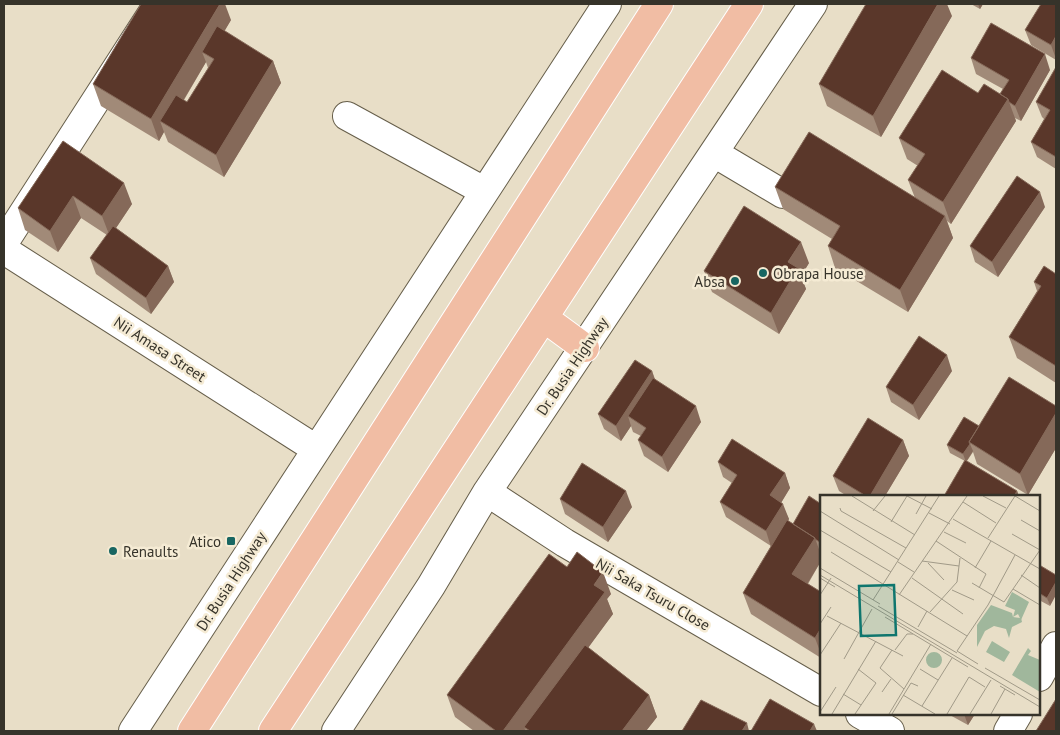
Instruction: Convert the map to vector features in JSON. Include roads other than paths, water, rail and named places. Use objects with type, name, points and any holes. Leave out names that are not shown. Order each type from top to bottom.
[{"type":"highway","points":[[192,731],[659,4]]},
{"type":"highway","points":[[273,731],[748,4]]},
{"type":"highway","points":[[544,318],[585,348]]},
{"type":"street","points":[[4,243],[158,4]]},
{"type":"street","name":"Dr. Busia Highway","points":[[133,731],[607,4]]},
{"type":"street","name":"Dr. Busia Highway","points":[[336,731],[431,586],[487,492],[813,4]]},
{"type":"street","points":[[347,116],[484,192]]},
{"type":"street","points":[[714,153],[784,194]]},
{"type":"street","name":"Nii Amasa Street","points":[[4,250],[316,449]]},
{"type":"street","name":"Nii Saka Tsuru Close","points":[[487,492],[565,544],[820,691]]},
{"type":"street","points":[[1040,675],[1056,646]]},
{"type":"street","points":[[862,715],[890,731]]},
{"type":"street","points":[[1008,731],[1017,715]]},
{"type":"place","name":"Obrapa House","points":[[763,273]]},
{"type":"place","name":"Absa","points":[[735,281]]},
{"type":"place","name":"Atico","points":[[231,541]]},
{"type":"place","name":"Renaults","points":[[113,551]]}]
